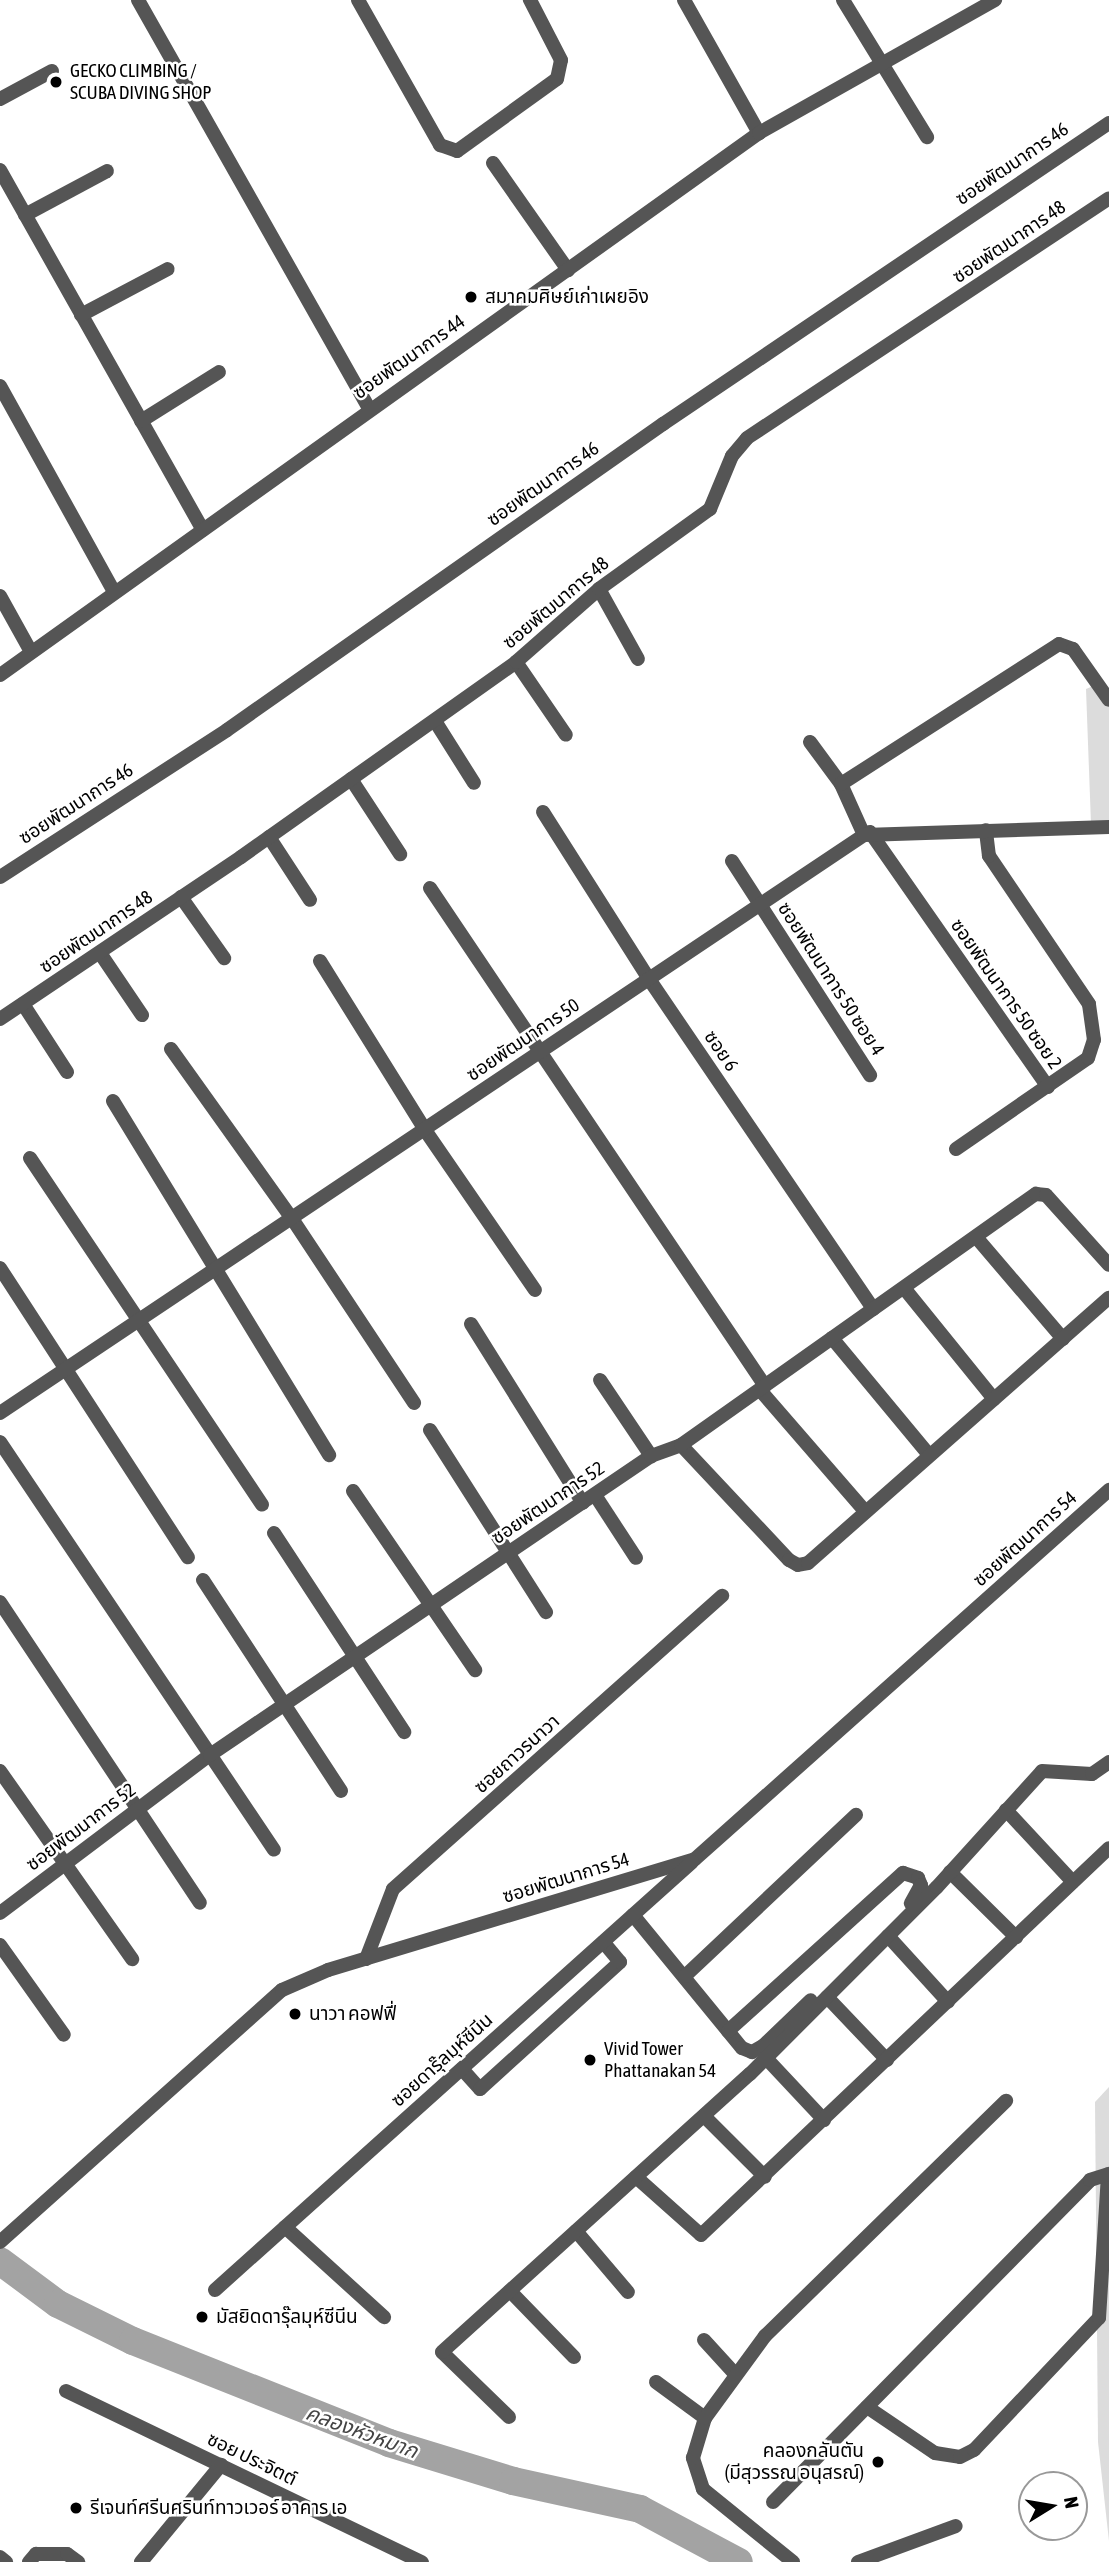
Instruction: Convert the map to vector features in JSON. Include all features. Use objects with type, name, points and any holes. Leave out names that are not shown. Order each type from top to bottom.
[{"type":"street","points":[[138,0],[369,408]]},
{"type":"street","points":[[358,0],[440,145],[457,151],[557,79],[561,60],[530,0]]},
{"type":"street","points":[[684,0],[759,133]]},
{"type":"street","points":[[843,0],[927,137]]},
{"type":"street","name":"ซอยพัฒนาการ 44","points":[[0,675],[113,590],[202,530],[369,408],[759,133],[881,61],[995,0]]},
{"type":"street","points":[[0,99],[52,71]]},
{"type":"street","name":"ซอยพัฒนาการ 46","points":[[0,877],[227,730],[663,424],[1109,123]]},
{"type":"street","points":[[493,163],[568,270]]},
{"type":"street","points":[[0,170],[202,530]]},
{"type":"street","points":[[25,215],[107,171]]},
{"type":"street","name":"ซอยพัฒนาการ 48","points":[[0,1019],[269,837],[516,662],[599,589],[710,509],[732,456],[747,438],[1109,198]]},
{"type":"street","points":[[81,315],[168,269]]},
{"type":"street","points":[[141,421],[219,372]]},
{"type":"street","points":[[0,386],[113,590]]},
{"type":"street","points":[[599,589],[638,659]]},
{"type":"street","points":[[0,596],[31,652]]},
{"type":"street","points":[[841,784],[1059,644],[1073,649],[1109,700]]},
{"type":"street","points":[[516,662],[566,735]]},
{"type":"street","points":[[435,721],[474,783]]},
{"type":"street","name":"ซอยพัฒนาการ 50 ซอย 2","points":[[810,741],[841,784],[867,834],[1048,1087],[956,1149]]},
{"type":"street","points":[[351,779],[400,854]]},
{"type":"street","name":"ซอย 6","points":[[542,812],[649,979],[873,1309]]},
{"type":"street","points":[[867,834],[1109,827]]},
{"type":"street","points":[[986,830],[989,856],[1089,1004],[1093,1020],[1088,1058],[1048,1087]]},
{"type":"street","name":"ซอยพัฒนาการ 50","points":[[0,1413],[867,834]]},
{"type":"street","points":[[269,837],[310,900]]},
{"type":"street","name":"ซอยพัฒนาการ 50 ซอย 4","points":[[732,861],[870,1075]]},
{"type":"street","points":[[430,888],[542,1050],[762,1388],[864,1510]]},
{"type":"street","points":[[181,897],[223,958]]},
{"type":"street","points":[[100,953],[142,1015]]},
{"type":"street","points":[[320,961],[425,1130],[535,1290]]},
{"type":"street","points":[[23,1004],[66,1072]]},
{"type":"street","points":[[171,1049],[291,1217],[414,1403]]},
{"type":"street","points":[[113,1101],[329,1455]]},
{"type":"street","points":[[30,1158],[262,1505]]},
{"type":"street","name":"ซอยพัฒนาการ 52","points":[[0,1913],[210,1755],[651,1456],[681,1445],[976,1237],[1044,1193],[1109,1265]]},
{"type":"street","points":[[976,1237],[1063,1339]]},
{"type":"street","points":[[0,1268],[188,1557]]},
{"type":"street","points":[[904,1288],[994,1399]]},
{"type":"street","points":[[681,1445],[797,1566],[808,1563],[864,1510],[1109,1298]]},
{"type":"street","points":[[471,1324],[589,1499],[636,1558]]},
{"type":"street","points":[[832,1338],[929,1455]]},
{"type":"street","points":[[600,1380],[651,1456]]},
{"type":"street","points":[[430,1430],[545,1612]]},
{"type":"street","points":[[0,1442],[274,1850]]},
{"type":"street","name":"ซอยพัฒนาการ 54","points":[[0,2242],[282,1990],[366,1959],[695,1859],[1109,1490]]},
{"type":"street","points":[[353,1491],[475,1670]]},
{"type":"street","points":[[274,1533],[404,1732]]},
{"type":"street","points":[[203,1580],[341,1791]]},
{"type":"street","name":"ซอยถาวรนาวา","points":[[366,1959],[393,1889],[722,1596]]},
{"type":"street","points":[[0,1602],[200,1903]]},
{"type":"street","points":[[509,2417],[442,2352],[766,2058],[950,1872],[1042,1771],[1092,1774],[1109,1762]]},
{"type":"street","points":[[0,1771],[132,1959]]},
{"type":"street","points":[[1006,1810],[1073,1882]]},
{"type":"street","points":[[685,1976],[856,1815]]},
{"type":"street","points":[[636,2177],[701,2235],[1109,1848]]},
{"type":"street","name":"ซอยดารุ๊ลมุห์ซีนีน","points":[[215,2290],[695,1859]]},
{"type":"street","points":[[950,1872],[1016,1937]]},
{"type":"street","points":[[633,1915],[742,2048],[752,2052],[763,2046],[919,1895],[918,1878],[903,1873],[894,1877],[729,2031]]},
{"type":"street","points":[[888,1936],[948,2002]]},
{"type":"street","points":[[462,2068],[480,2089],[620,1962],[603,1942]]},
{"type":"street","points":[[0,1945],[64,2035]]},
{"type":"street","points":[[827,1997],[887,2060]]},
{"type":"street","points":[[766,2058],[824,2120]]},
{"type":"street","points":[[793,2562],[703,2488],[693,2458],[705,2418],[765,2336],[1006,2101]]},
{"type":"street","points":[[704,2116],[765,2177]]},
{"type":"street","points":[[773,2502],[1090,2180],[1109,2174],[1100,2318],[974,2450],[960,2457],[935,2452],[867,2407]]},
{"type":"street","points":[[285,2227],[384,2317]]},
{"type":"street","points":[[576,2231],[628,2292]]},
{"type":"street","points":[[510,2291],[574,2357]]},
{"type":"street","points":[[704,2340],[735,2374]]},
{"type":"street","points":[[656,2382],[705,2418]]},
{"type":"street","name":"ซอย ประจิตต์","points":[[66,2391],[422,2562]]},
{"type":"street","points":[[141,2562],[221,2465]]},
{"type":"street","points":[[858,2562],[956,2526]]},
{"type":"street","points":[[29,2562],[36,2553],[67,2554],[78,2562]]},
{"type":"street","points":[[0,2557],[6,2562]]},
{"type":"shaded area","points":[[1098,684],[1109,700],[1109,824],[1091,824],[1086,689]]},
{"type":"shaded area","points":[[1109,2087],[1109,2541],[1098,2442],[1095,2102]]},
{"type":"waterway","name":"คลองหัวหมาก","points":[[0,2261],[58,2304],[133,2341],[389,2443],[513,2481],[640,2509],[739,2562]]},
{"type":"place","name":"GECKO CLIMBING / SCUBA DIVING SHOP","points":[[56,82]]},
{"type":"place","name":"สมาคมศิษย์เก่าเผยอิง","points":[[471,297]]},
{"type":"place","name":"นาวา คอฟฟี่","points":[[295,2014]]},
{"type":"place","name":"Vivid Tower Phattanakan 54","points":[[590,2060]]},
{"type":"place","name":"มัสยิดดารุ๊ลมุห์ซีนีน","points":[[202,2317]]},
{"type":"place","name":"คลองกลันตัน (มีสุวรรณ อนุสรณ์)","points":[[878,2462]]},
{"type":"place","name":"รีเจนท์ศรีนศรินท์ทาวเวอร์ อาคาร เอ","points":[[76,2508]]}]
